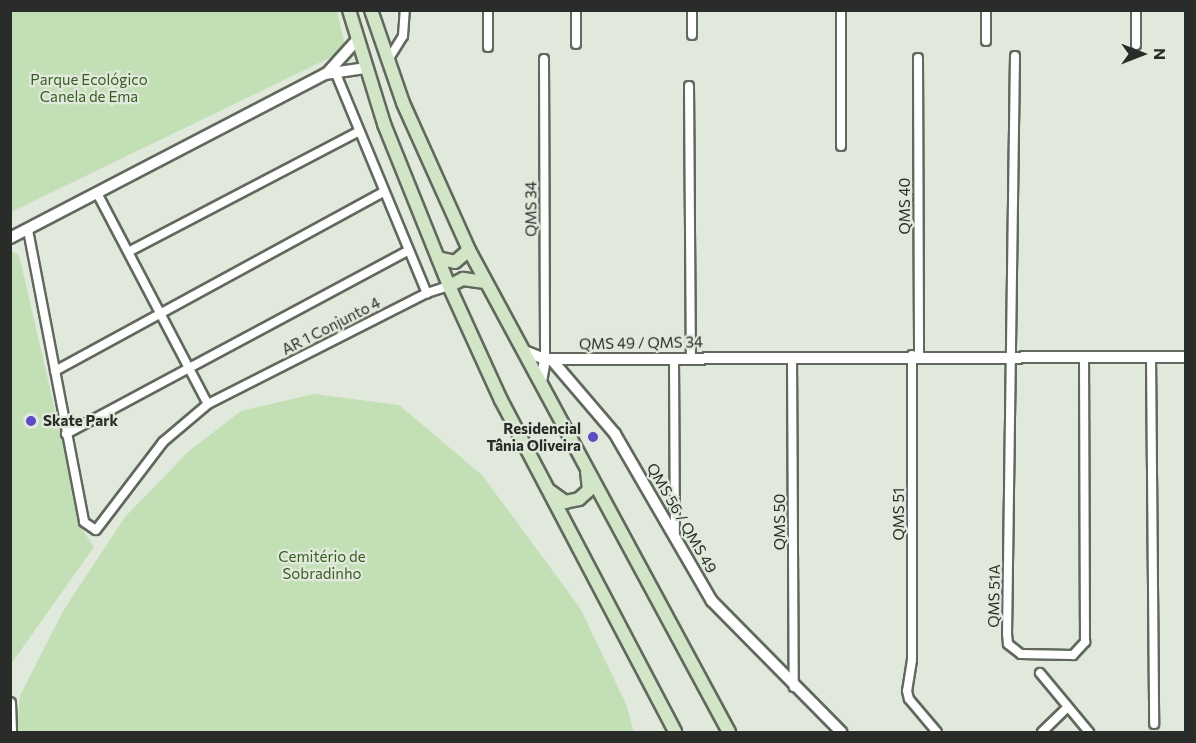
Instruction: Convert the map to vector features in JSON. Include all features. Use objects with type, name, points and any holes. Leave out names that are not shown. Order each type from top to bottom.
[{"type":"main road","points":[[349,10],[365,68],[408,188],[449,286],[547,489],[675,732]]},
{"type":"main road","points":[[371,10],[403,103],[469,250],[729,732]]},
{"type":"main road","points":[[438,258],[455,261],[469,250]]},
{"type":"main road","points":[[449,286],[463,279],[485,282]]},
{"type":"main road","points":[[547,489],[564,502],[579,499],[589,490],[587,467]]},
{"type":"street","points":[[388,60],[403,36],[405,10]]},
{"type":"street","points":[[488,10],[488,47]]},
{"type":"street","points":[[576,10],[576,44]]},
{"type":"street","points":[[692,10],[692,35]]},
{"type":"street","points":[[841,10],[842,146]]},
{"type":"street","points":[[986,10],[986,41]]},
{"type":"street","points":[[1136,10],[1136,45]]},
{"type":"street","points":[[10,238],[331,70],[357,40]]},
{"type":"street","points":[[1013,355],[1016,56]]},
{"type":"street","name":"QMS 40","points":[[916,355],[918,57]]},
{"type":"street","name":"QMS 34","points":[[544,59],[548,359]]},
{"type":"street","points":[[331,70],[365,68]]},
{"type":"street","points":[[331,70],[427,293]]},
{"type":"street","points":[[689,86],[691,357]]},
{"type":"street","points":[[130,251],[358,132]]},
{"type":"street","points":[[98,193],[162,311],[208,404]]},
{"type":"street","points":[[55,371],[382,193]]},
{"type":"street","points":[[28,230],[66,434],[192,370],[408,251]]},
{"type":"street","name":"AR 1 Conjunto 4","points":[[66,434],[84,522],[96,530],[163,442],[208,404],[427,293],[449,286]]},
{"type":"street","points":[[524,351],[548,359],[541,382]]},
{"type":"street","name":"QMS 49 / QMS 34","points":[[548,359],[916,355],[1185,357]]},
{"type":"street","name":"QMS 51","points":[[916,355],[909,699],[937,732]]},
{"type":"street","name":"QMS 51A","points":[[1013,355],[1007,634],[1012,650],[1033,655],[1073,655],[1085,642],[1084,356]]},
{"type":"street","points":[[674,357],[675,533]]},
{"type":"street","name":"QMS 50","points":[[792,357],[794,687]]},
{"type":"street","points":[[1151,357],[1154,724]]},
{"type":"street","name":"QMS 56 / QMS 49","points":[[548,359],[615,434],[675,533],[712,601],[794,687],[841,732]]},
{"type":"street","points":[[1040,673],[1089,732]]},
{"type":"street","points":[[10,703],[11,732]]},
{"type":"street","points":[[1042,732],[1068,707]]},
{"type":"green space","name":"Parque Ecológico Canela de Ema","points":[[11,11],[337,11],[346,50],[11,212]]},
{"type":"green space","points":[[11,251],[19,255],[83,531],[94,547],[11,664]]},
{"type":"green space","name":"Cemitério de Sobradinho","points":[[314,394],[399,405],[482,475],[580,608],[626,704],[634,732],[17,732],[20,696],[63,611],[125,517],[189,451],[241,411]]},
{"type":"place","name":"Skate Park","points":[[31,421]]},
{"type":"place","name":"Residencial Tânia Oliveira","points":[[593,437]]}]
